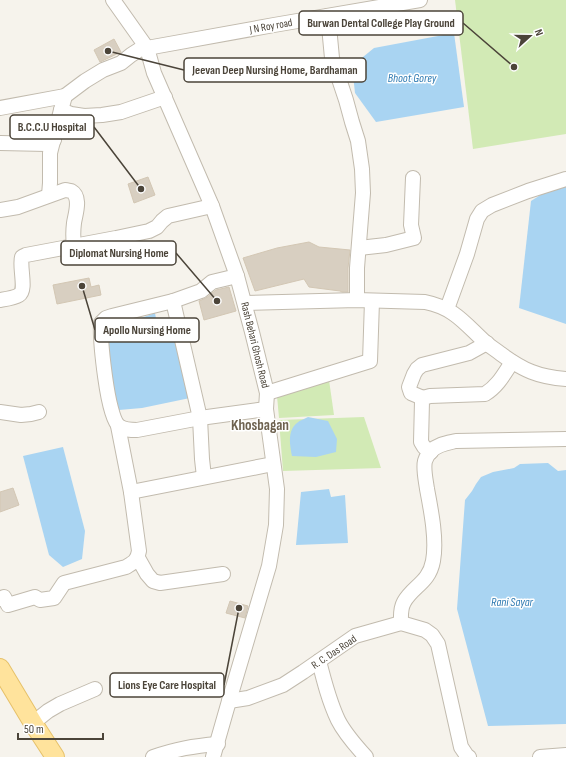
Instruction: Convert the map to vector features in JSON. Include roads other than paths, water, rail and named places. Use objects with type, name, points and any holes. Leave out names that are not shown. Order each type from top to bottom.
[{"type":"main road","points":[[0,668],[33,724],[55,757]]},
{"type":"main road","points":[[0,686],[45,757]]},
{"type":"street","name":"Rash Behari Ghosh Road","points":[[113,0],[146,47],[154,73],[212,206],[237,276],[267,394],[266,409],[277,489],[276,525],[269,566],[215,751]]},
{"type":"street","name":"J N Roy road","points":[[146,47],[420,0]]},
{"type":"street","points":[[328,16],[332,58],[358,141],[362,169],[364,193],[357,268],[357,300]]},
{"type":"street","points":[[0,108],[66,96],[102,70],[121,63],[131,55],[146,47]]},
{"type":"street","points":[[49,195],[50,153],[66,96]]},
{"type":"street","points":[[61,110],[71,114],[84,116],[102,115],[121,112],[165,97]]},
{"type":"street","points":[[0,143],[47,144],[54,140]]},
{"type":"street","points":[[359,248],[386,245],[414,238],[411,225],[413,178]]},
{"type":"street","points":[[447,309],[467,254],[477,219],[482,210],[528,191],[566,180]]},
{"type":"street","points":[[0,210],[18,207],[65,190],[71,191],[75,195],[77,202],[77,212],[73,234],[74,245]]},
{"type":"street","points":[[0,300],[19,295],[22,292],[23,287],[20,261],[26,254],[149,232],[157,227],[168,216],[212,206]]},
{"type":"street","points":[[0,599],[4,597],[8,605],[35,597],[40,600],[54,598],[64,583],[126,567],[138,558],[139,552],[130,492],[118,426],[111,408],[104,367],[101,322],[112,316],[173,301],[201,291],[212,282],[237,276]]},
{"type":"street","points":[[245,304],[357,300],[426,302],[435,304],[447,309],[462,320],[487,344],[525,370],[551,378],[566,379]]},
{"type":"street","points":[[173,301],[200,418],[204,478]]},
{"type":"street","points":[[267,394],[370,361],[372,301]]},
{"type":"street","points":[[487,344],[469,353],[422,365],[418,369],[409,387],[411,393],[423,398],[430,396],[485,394],[492,390],[512,362]]},
{"type":"street","points":[[423,398],[421,442],[424,448],[430,452]]},
{"type":"street","points":[[118,426],[127,430],[136,430],[200,418],[266,409]]},
{"type":"street","points":[[0,412],[21,415],[39,412]]},
{"type":"street","points":[[467,756],[461,747],[438,644],[432,635],[425,630],[401,623],[400,614],[403,603],[431,572],[434,560],[434,539],[425,475],[425,462],[430,452],[440,444],[456,441],[566,439]]},
{"type":"street","points":[[130,492],[274,464]]},
{"type":"street","points":[[138,558],[147,574],[153,581],[160,583],[223,574]]},
{"type":"street","name":"R. C. Das Road","points":[[229,701],[248,698],[283,685],[355,636],[401,623]]},
{"type":"street","points":[[319,661],[328,693],[339,720],[353,742],[366,757]]},
{"type":"street","points":[[33,724],[48,711],[60,704],[95,689]]},
{"type":"street","points":[[154,757],[170,751],[191,747],[215,751]]},
{"type":"street","points":[[540,757],[566,755]]},
{"type":"water","name":"Bhoot Gorey","points":[[454,33],[464,107],[376,122],[355,93],[352,66],[374,48]]},
{"type":"water","points":[[566,184],[566,324],[519,308],[531,201],[553,187]]},
{"type":"water","points":[[155,313],[157,324],[164,329],[174,327],[190,398],[142,408],[119,410],[112,386],[108,330]]},
{"type":"water","points":[[308,417],[328,421],[337,439],[336,452],[316,457],[292,456],[290,434],[298,422]]},
{"type":"water","points":[[63,447],[85,531],[82,559],[63,567],[49,555],[23,456]]},
{"type":"water","name":"Rani Sayar","points":[[548,463],[558,471],[566,470],[566,724],[488,726],[457,609],[465,500],[481,477],[493,472],[514,468],[520,464]]},
{"type":"water","points":[[329,489],[331,497],[345,495],[348,543],[296,545],[301,492]]},
{"type":"place","name":"Jeevan Deep Nursing Home, Bardhaman","points":[[108,51]]},
{"type":"place","name":"Burwan Dental College Play Ground","points":[[514,67]]},
{"type":"place","name":"B.C.C.U Hospital","points":[[141,189]]},
{"type":"place","name":"Apollo Nursing Home","points":[[82,286]]},
{"type":"place","name":"Diplomat Nursing Home","points":[[217,301]]},
{"type":"place","name":"Lions Eye Care Hospital","points":[[239,608]]},
{"type":"district","name":"Khosbagan","points":[[260,425]]}]
